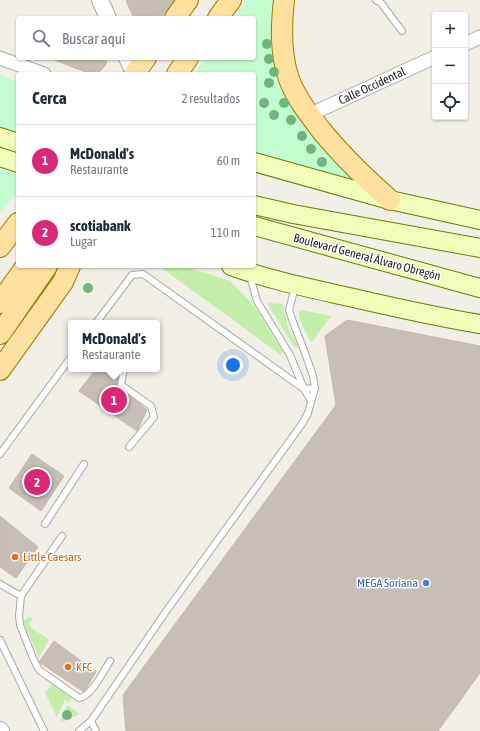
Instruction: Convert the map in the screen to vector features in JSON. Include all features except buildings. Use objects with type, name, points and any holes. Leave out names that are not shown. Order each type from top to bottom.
[{"type":"main road","points":[[176,16],[188,0]]},
{"type":"main road","points":[[219,16],[231,0]]},
{"type":"main road","points":[[284,0],[282,18],[282,49],[289,79],[300,101],[309,115],[341,154],[390,200]]},
{"type":"main road","points":[[136,72],[144,60]]},
{"type":"main road","points":[[178,72],[187,60]]},
{"type":"main road","points":[[0,157],[16,162]]},
{"type":"main road","points":[[256,163],[390,200],[480,220]]},
{"type":"main road","name":"Boulevard General Álvaro Obregón","points":[[256,205],[293,214],[480,248]]},
{"type":"main road","points":[[0,247],[16,226]]},
{"type":"main road","name":"Boulevard General Álvaro Obregón","points":[[256,227],[480,288]]},
{"type":"main road","points":[[0,303],[25,268]]},
{"type":"main road","points":[[0,334],[46,268]]},
{"type":"main road","points":[[0,370],[63,282],[69,268]]},
{"type":"main road","points":[[238,268],[295,285],[437,317],[480,324]]},
{"type":"street","points":[[100,0],[107,16]]},
{"type":"street","points":[[468,43],[480,37]]},
{"type":"street","points":[[0,58],[38,72]]},
{"type":"street","name":"Calle Occidental","points":[[309,115],[432,58]]},
{"type":"street","points":[[128,60],[133,72]]},
{"type":"lane","points":[[376,0],[380,3],[402,32]]},
{"type":"lane","points":[[250,272],[256,301],[290,355],[304,389],[311,401]]},
{"type":"lane","points":[[98,320],[132,275],[143,274],[304,389],[315,388]]},
{"type":"lane","points":[[79,731],[91,721],[167,610],[302,424],[308,413],[315,388],[305,353],[289,310],[295,285]]},
{"type":"lane","points":[[0,454],[68,361]]},
{"type":"lane","points":[[123,372],[121,385],[152,406],[154,417],[129,447]]},
{"type":"lane","points":[[45,524],[84,464]]},
{"type":"lane","points":[[62,536],[21,596],[19,616],[20,625],[39,670],[79,698],[83,698],[89,693],[110,661]]},
{"type":"lane","points":[[0,584],[21,596]]},
{"type":"lane","points":[[0,640],[44,731]]},
{"type":"lane","points":[[91,721],[96,731]]},
{"type":"green space","points":[[247,0],[277,0],[281,66],[355,177],[354,186],[256,161],[256,72],[196,72],[204,60],[256,60],[256,16],[235,16]]},
{"type":"green space","points":[[0,75],[16,81],[16,136],[0,131]]},
{"type":"green space","points":[[0,169],[16,173],[16,193],[0,213]]},
{"type":"green space","points":[[162,268],[190,268],[230,281],[255,307],[283,352],[281,355]]},
{"type":"green space","points":[[267,303],[283,304],[288,328],[298,346],[297,348],[293,345]]},
{"type":"green space","points":[[302,310],[331,316],[312,342],[310,341],[299,318],[299,312]]},
{"type":"green space","points":[[30,616],[33,619],[29,624],[31,627],[49,640],[39,657],[23,621]]},
{"type":"green space","points":[[52,684],[72,698],[69,703],[65,700],[57,717],[45,693]]},
{"type":"green space","points":[[67,705],[80,714],[60,723]]},
{"type":"place","name":"McDonald's","points":[[114,400]]},
{"type":"place","name":"scotiabank","points":[[37,482]]},
{"type":"place","name":"Little Caesars","points":[[15,557]]},
{"type":"place","name":"MEGA Soriana","points":[[426,583]]},
{"type":"place","name":"KFC","points":[[68,667]]}]
